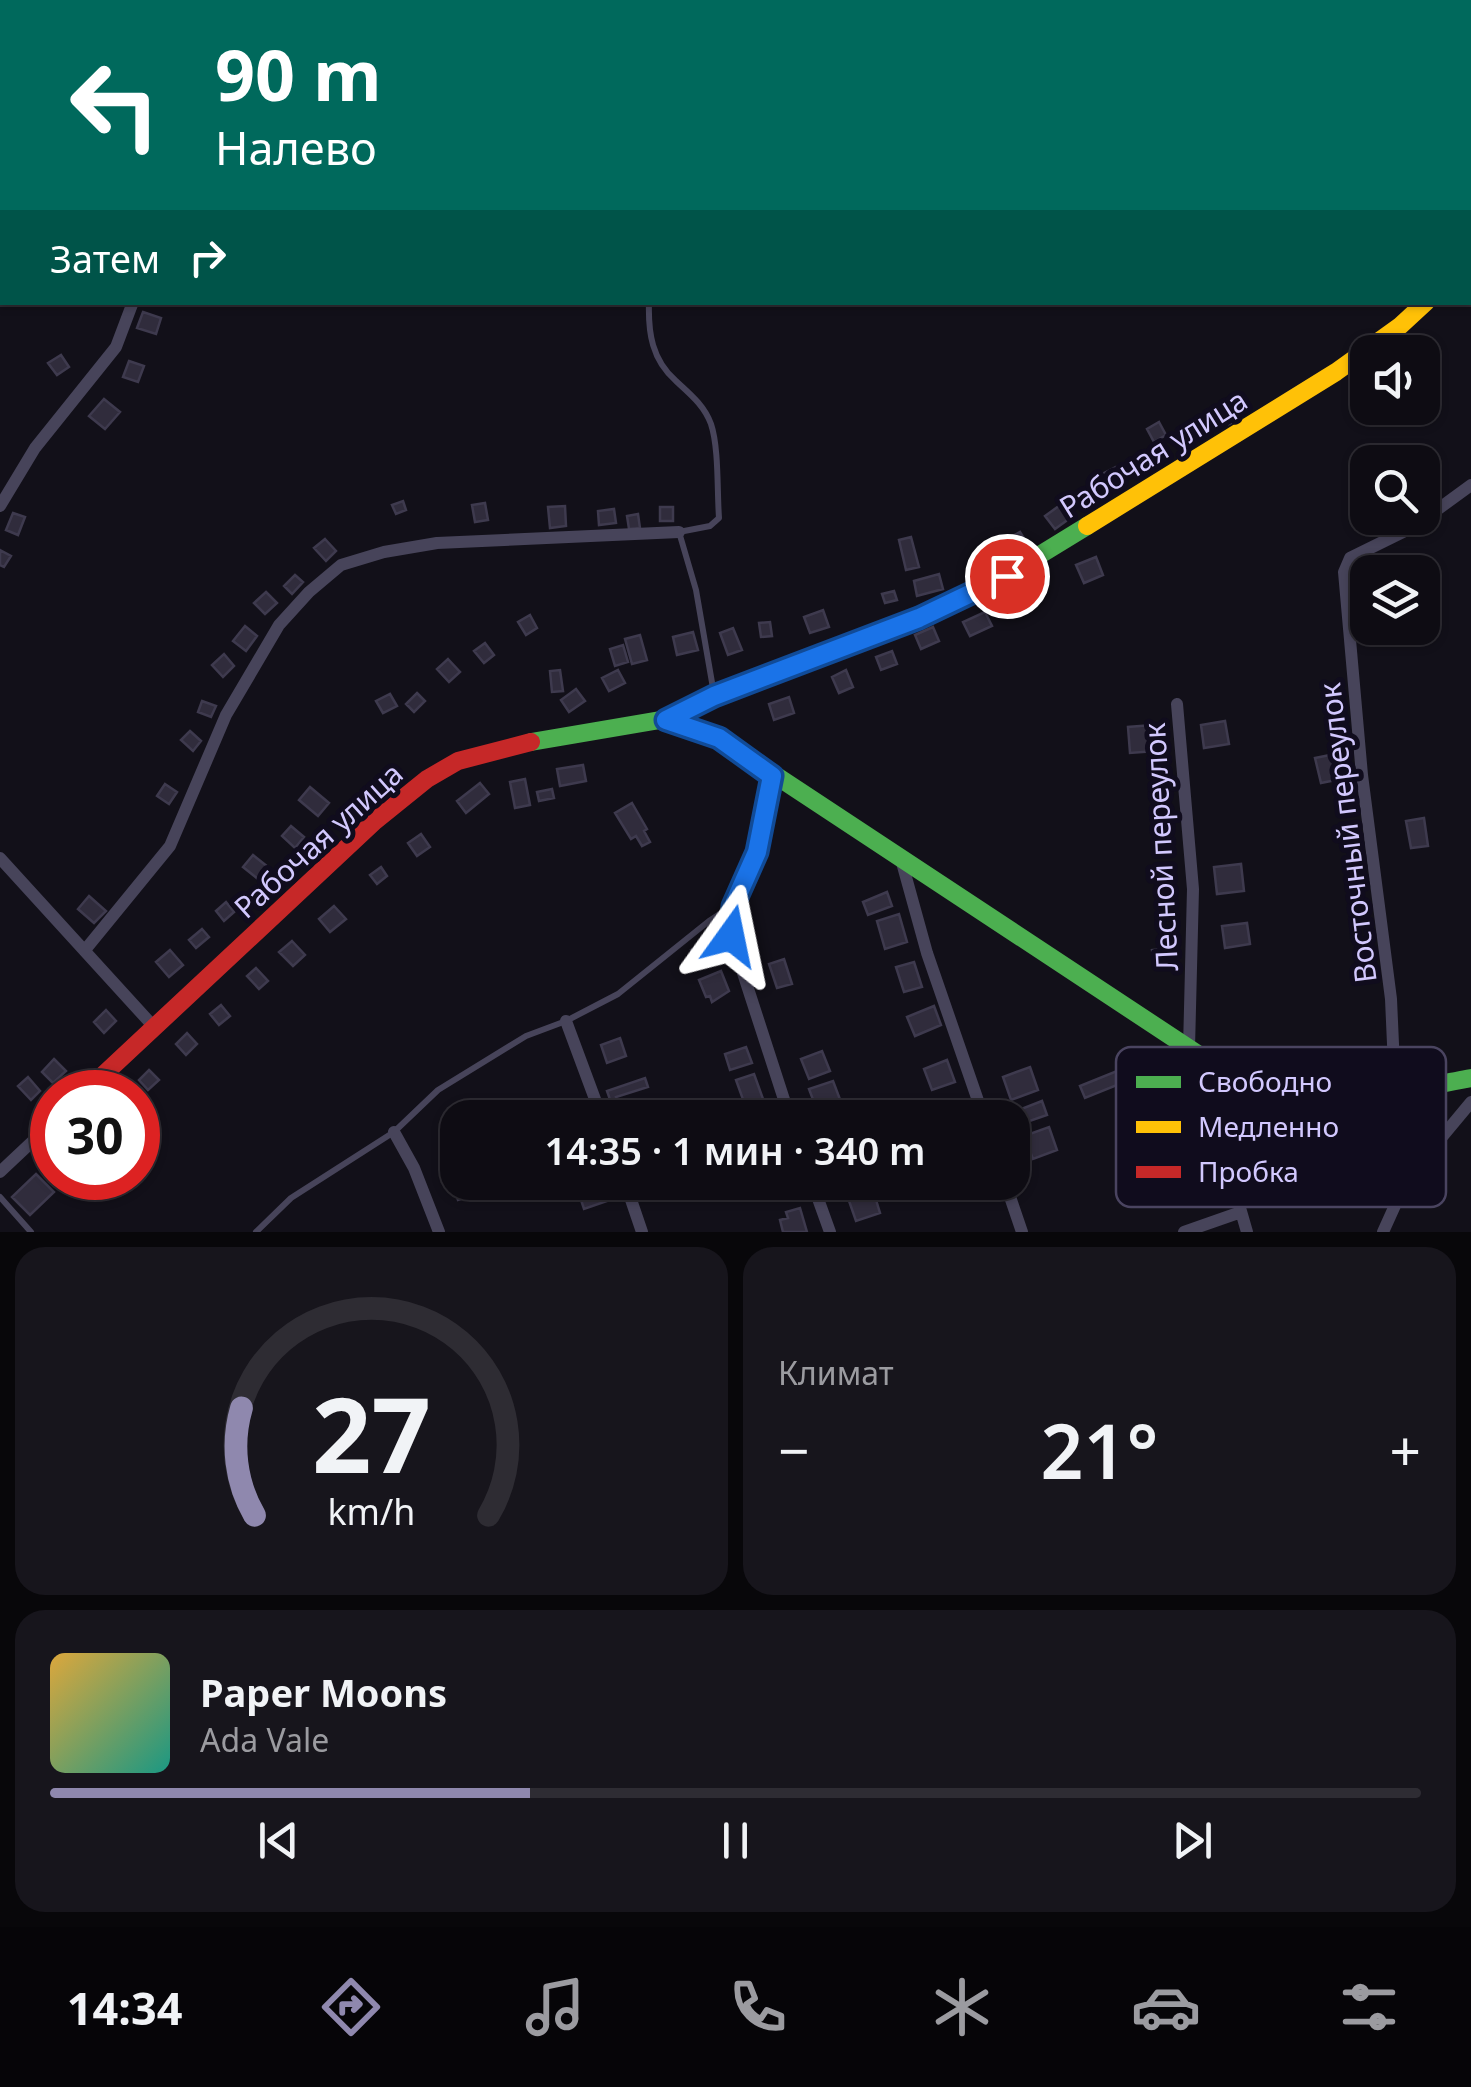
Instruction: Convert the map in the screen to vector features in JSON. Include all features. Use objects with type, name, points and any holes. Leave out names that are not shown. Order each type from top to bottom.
[{"type":"street","points":[[0,506],[35,448],[116,347],[132,305]]},
{"type":"street","name":"Рабочая улица","points":[[108,1070],[375,821],[427,779],[492,750],[610,726],[666,720],[714,696],[919,618],[1007,576],[1336,372],[1423,305]]},
{"type":"street","name":"Восточный переулок","points":[[1393,1047],[1391,998],[1362,776],[1344,572],[1350,558],[1414,526],[1471,485]]},
{"type":"street","points":[[85,950],[170,846],[226,715],[279,625],[341,565],[436,543],[679,532]]},
{"type":"street","name":"Лесной переулок","points":[[1177,704],[1193,889],[1196,1047]]},
{"type":"street","points":[[666,720],[719,738],[1185,1047]]},
{"type":"street","points":[[772,776],[757,852],[733,906],[731,936],[784,1100]]},
{"type":"street","points":[[0,858],[154,1027]]},
{"type":"street","points":[[902,860],[926,954],[978,1100]]},
{"type":"street","points":[[566,1021],[595,1100]]},
{"type":"street","points":[[1446,1081],[1471,1078]]},
{"type":"street","points":[[1446,1132],[1471,1102]]},
{"type":"street","points":[[394,1132],[414,1168],[440,1232]]},
{"type":"street","points":[[0,1172],[30,1144]]},
{"type":"street","points":[[630,1200],[642,1232]]},
{"type":"street","points":[[818,1200],[830,1232]]},
{"type":"street","points":[[1011,1200],[1022,1232]]},
{"type":"street","name":"Лесной переулок","points":[[1240,1207],[1248,1232]]},
{"type":"street","points":[[1383,1232],[1394,1207]]},
{"type":"street","points":[[1184,1232],[1241,1212]]},
{"type":"lane","points":[[649,305],[648,329],[654,352],[663,368],[703,409],[712,426],[718,518],[710,526],[679,532],[696,590],[714,696]]},
{"type":"lane","points":[[256,1232],[291,1198],[394,1132],[438,1090],[526,1036],[618,994],[709,920],[733,906]]},
{"type":"lane","points":[[0,1197],[32,1232]]},
{"type":"building","points":[[143,312],[161,318],[156,334],[137,328]]},
{"type":"building","points":[[61,355],[69,367],[57,375],[48,363]]},
{"type":"building","points":[[129,361],[144,366],[138,382],[123,377]]},
{"type":"building","points":[[104,399],[120,412],[105,429],[89,416]]},
{"type":"building","points":[[1234,405],[1241,418],[1229,424],[1223,411]]},
{"type":"building","points":[[1214,411],[1221,425],[1210,431],[1203,417]]},
{"type":"building","points":[[1159,422],[1166,435],[1154,442],[1147,429]]},
{"type":"building","points":[[1122,464],[1129,478],[1111,487],[1104,473]]},
{"type":"building","points":[[403,501],[406,510],[396,514],[392,505]]},
{"type":"building","points":[[485,503],[488,520],[475,522],[472,505]]},
{"type":"building","points":[[1063,503],[1073,516],[1055,529],[1045,516]]},
{"type":"building","points":[[565,506],[566,526],[550,528],[548,507]]},
{"type":"building","points":[[660,507],[673,507],[673,521],[660,521]]},
{"type":"building","points":[[614,509],[616,523],[599,525],[598,511]]},
{"type":"building","points":[[13,513],[25,517],[18,535],[6,530]]},
{"type":"building","points":[[638,514],[640,528],[629,529],[627,516]]},
{"type":"building","points":[[1020,532],[1027,543],[1010,553],[1003,541]]},
{"type":"building","points":[[911,537],[919,567],[906,570],[899,540]]},
{"type":"building","points":[[325,539],[336,551],[326,561],[314,548]]},
{"type":"building","points":[[0,550],[11,556],[4,567],[0,565]]},
{"type":"building","points":[[1096,557],[1103,575],[1084,583],[1076,565]]},
{"type":"building","points":[[939,574],[943,589],[917,596],[914,581]]},
{"type":"building","points":[[295,575],[303,582],[292,594],[284,586]]},
{"type":"building","points":[[1035,588],[1041,601],[1022,611],[1016,598]]},
{"type":"building","points":[[894,591],[897,600],[885,603],[882,594]]},
{"type":"building","points":[[266,592],[277,603],[265,614],[254,603]]},
{"type":"building","points":[[823,610],[829,627],[810,633],[804,617]]},
{"type":"building","points":[[985,612],[992,626],[970,636],[963,622]]},
{"type":"building","points":[[530,615],[537,628],[526,635],[518,622]]},
{"type":"building","points":[[770,622],[772,636],[761,637],[759,623]]},
{"type":"building","points":[[245,626],[257,636],[246,651],[233,641]]},
{"type":"building","points":[[933,627],[939,641],[921,649],[915,635]]},
{"type":"building","points":[[733,628],[742,650],[728,655],[720,633]]},
{"type":"building","points":[[693,632],[698,650],[677,655],[673,637]]},
{"type":"building","points":[[640,635],[647,660],[632,664],[625,639]]},
{"type":"building","points":[[485,643],[494,655],[484,663],[474,651]]},
{"type":"building","points":[[623,645],[628,662],[615,666],[610,649]]},
{"type":"building","points":[[892,651],[897,664],[881,670],[876,657]]},
{"type":"building","points":[[224,654],[234,666],[223,677],[212,665]]},
{"type":"building","points":[[448,659],[460,672],[449,682],[437,669]]},
{"type":"building","points":[[560,670],[563,691],[552,692],[550,671]]},
{"type":"building","points":[[618,670],[625,683],[609,691],[602,678]]},
{"type":"building","points":[[846,670],[853,687],[839,693],[832,677]]},
{"type":"building","points":[[576,689],[585,701],[569,712],[561,700]]},
{"type":"building","points":[[417,693],[425,701],[414,712],[406,704]]},
{"type":"building","points":[[390,694],[397,706],[383,713],[376,701]]},
{"type":"building","points":[[789,697],[794,713],[774,720],[769,704]]},
{"type":"building","points":[[202,701],[216,706],[211,717],[198,712]]},
{"type":"building","points":[[1225,721],[1229,744],[1204,748],[1201,725]]},
{"type":"building","points":[[1152,725],[1155,751],[1130,753],[1128,727]]},
{"type":"building","points":[[190,731],[201,741],[193,751],[181,740]]},
{"type":"building","points":[[1340,753],[1346,778],[1321,783],[1315,758]]},
{"type":"building","points":[[583,765],[586,781],[560,786],[557,769]]},
{"type":"building","points":[[525,779],[530,805],[515,808],[510,782]]},
{"type":"building","points":[[480,783],[489,794],[466,813],[457,801]]},
{"type":"building","points":[[165,784],[177,792],[169,804],[157,796]]},
{"type":"building","points":[[310,787],[329,803],[318,816],[299,800]]},
{"type":"building","points":[[552,789],[554,798],[539,801],[537,792]]},
{"type":"building","points":[[632,803],[647,829],[644,831],[650,842],[642,846],[636,836],[631,839],[615,813]]},
{"type":"building","points":[[1424,818],[1428,846],[1411,848],[1406,821]]},
{"type":"building","points":[[291,826],[304,837],[295,848],[282,836]]},
{"type":"building","points":[[421,834],[430,847],[417,856],[408,843]]},
{"type":"building","points":[[253,855],[273,871],[263,883],[243,867]]},
{"type":"building","points":[[1241,864],[1244,891],[1217,894],[1214,867]]},
{"type":"building","points":[[381,867],[387,876],[377,884],[370,875]]},
{"type":"building","points":[[887,892],[892,906],[868,915],[863,902]]},
{"type":"building","points":[[89,896],[106,911],[94,923],[78,909]]},
{"type":"building","points":[[226,902],[234,912],[224,921],[216,911]]},
{"type":"building","points":[[334,906],[346,919],[330,932],[319,919]]},
{"type":"building","points":[[899,914],[907,942],[885,949],[877,921]]},
{"type":"building","points":[[1247,923],[1250,944],[1225,948],[1222,926]]},
{"type":"building","points":[[202,929],[209,937],[196,948],[189,940]]},
{"type":"building","points":[[292,941],[305,955],[293,966],[279,952]]},
{"type":"building","points":[[709,942],[714,952],[697,961],[691,950]]},
{"type":"building","points":[[1172,948],[1173,963],[1154,965],[1152,950]]},
{"type":"building","points":[[170,950],[183,965],[169,977],[156,962]]},
{"type":"building","points":[[784,959],[792,984],[777,988],[769,964]]},
{"type":"building","points":[[914,962],[922,987],[904,992],[896,967]]},
{"type":"building","points":[[256,968],[268,981],[259,989],[247,976]]},
{"type":"building","points":[[721,971],[729,991],[712,1002],[699,980]]},
{"type":"building","points":[[221,1005],[230,1016],[219,1025],[210,1014]]},
{"type":"building","points":[[934,1006],[941,1025],[915,1036],[907,1017]]},
{"type":"building","points":[[106,1010],[116,1021],[104,1033],[94,1022]]},
{"type":"building","points":[[187,1033],[197,1044],[186,1055],[176,1044]]},
{"type":"building","points":[[620,1038],[626,1056],[607,1063],[601,1045]]},
{"type":"building","points":[[746,1047],[752,1063],[730,1070],[725,1054]]},
{"type":"building","points":[[822,1051],[830,1071],[809,1079],[801,1059]]},
{"type":"building","points":[[54,1059],[65,1070],[44,1070]]},
{"type":"building","points":[[947,1060],[955,1082],[932,1090],[924,1069]]},
{"type":"building","points":[[1030,1067],[1038,1090],[1011,1100],[1003,1077]]},
{"type":"building","points":[[1116,1071],[1116,1085],[1085,1098],[1080,1086]]},
{"type":"building","points":[[754,1074],[763,1099],[743,1100],[736,1080]]},
{"type":"building","points":[[28,1077],[30,1099],[18,1086]]},
{"type":"building","points":[[645,1078],[648,1087],[616,1097],[617,1100],[610,1100],[607,1091]]},
{"type":"building","points":[[833,1081],[840,1100],[813,1100],[809,1089]]},
{"type":"building","points":[[1042,1101],[1047,1115],[1030,1121],[1030,1106]]},
{"type":"building","points":[[1049,1127],[1057,1150],[1033,1159],[1030,1134]]},
{"type":"building","points":[[30,1180],[30,1200],[46,1200],[30,1215],[12,1197]]},
{"type":"building","points":[[581,1200],[607,1200],[607,1201],[584,1209]]},
{"type":"building","points":[[849,1200],[876,1200],[880,1213],[856,1221]]},
{"type":"building","points":[[800,1208],[807,1232],[783,1232],[780,1220],[788,1218],[786,1212]]},
{"type":"traffic: fast","points":[[531,742],[666,719],[715,696],[919,618],[1007,575],[1087,526]]},
{"type":"traffic: fast","points":[[666,719],[719,738],[1187,1047]]},
{"type":"traffic: fast","points":[[1446,1083],[1471,1078]]},
{"type":"traffic: slow","points":[[1087,526],[1336,372],[1423,305]]},
{"type":"traffic: jam","points":[[109,1070],[375,821],[427,779],[458,761],[531,742]]},
{"type":"route","points":[[731,936],[733,906],[757,852],[772,776],[719,738],[666,720],[714,696],[919,618],[1007,576]]}]
